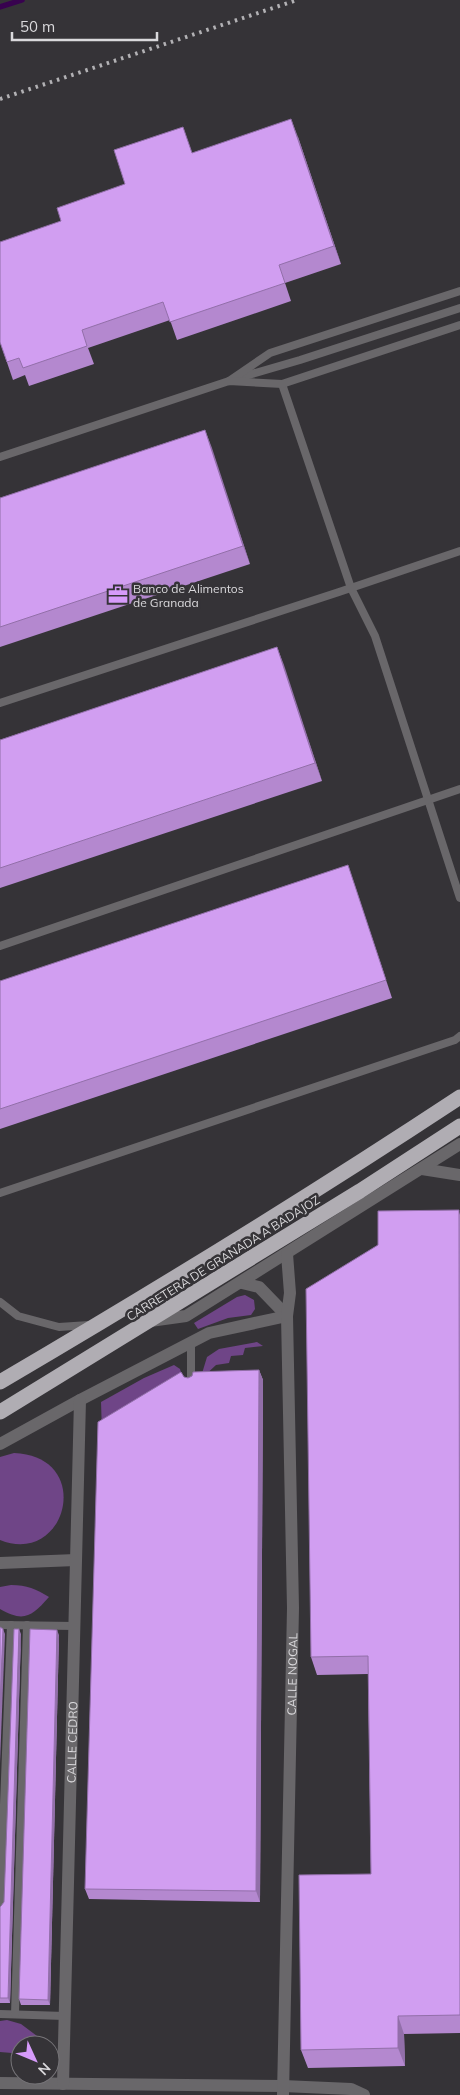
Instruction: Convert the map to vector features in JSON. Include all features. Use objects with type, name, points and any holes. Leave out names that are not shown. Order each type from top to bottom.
[{"type":"highway","name":"CARRETERA DE GRANADA A BADAJOZ","points":[[0,1382],[99,1324],[392,1142],[460,1097]]},
{"type":"highway","name":"CARRETERA DE GRANADA A BADAJOZ","points":[[0,1412],[150,1322],[460,1126]]},
{"type":"street","points":[[150,1322],[186,1316],[242,1283],[460,1144]]},
{"type":"street","points":[[422,1169],[460,1175]]},
{"type":"street","name":"CALLE NOGAL","points":[[283,2091],[293,1608],[286,1316],[290,1294],[288,1254]]},
{"type":"street","points":[[242,1283],[259,1288],[286,1316]]},
{"type":"street","points":[[0,1444],[209,1333],[286,1316]]},
{"type":"street","name":"CALLE CEDRO","points":[[63,2084],[80,1400]]},
{"type":"street","points":[[0,1563],[76,1560]]},
{"type":"street","points":[[2,2087],[63,2084],[283,2091],[351,2090],[364,2095]]},
{"type":"lane","points":[[229,381],[270,353],[460,291]]},
{"type":"lane","points":[[0,457],[229,381],[460,308]]},
{"type":"lane","points":[[229,381],[282,384],[460,325]]},
{"type":"lane","points":[[282,384],[351,588],[374,636],[460,898]]},
{"type":"lane","points":[[0,703],[460,551]]},
{"type":"lane","points":[[0,946],[460,789]]},
{"type":"lane","points":[[0,1193],[446,1044],[460,1036]]},
{"type":"lane","points":[[0,1302],[18,1316],[59,1327],[99,1324]]},
{"type":"lane","points":[[191,1343],[191,1383]]},
{"type":"lane","points":[[0,1625],[75,1626]]},
{"type":"lane","points":[[0,1907],[11,1625]]},
{"type":"lane","points":[[15,2014],[27,1625]]},
{"type":"lane","points":[[0,2014],[65,2016]]},
{"type":"shaded area","points":[[245,1295],[254,1300],[255,1309],[251,1315],[228,1318],[198,1329],[194,1323],[237,1297]]},
{"type":"shaded area","points":[[257,1342],[263,1346],[245,1348],[243,1355],[231,1356],[229,1363],[216,1365],[200,1380],[207,1357],[219,1349]]},
{"type":"shaded area","points":[[174,1365],[180,1369],[184,1383],[102,1433],[101,1402],[144,1378]]},
{"type":"shaded area","points":[[14,1453],[39,1459],[55,1472],[63,1489],[62,1508],[55,1525],[42,1538],[23,1544],[0,1540],[0,1457]]},
{"type":"shaded area","points":[[11,1585],[31,1588],[49,1597],[32,1613],[15,1616],[0,1609],[0,1587]]},
{"type":"shaded area","points":[[7,2020],[21,2024],[36,2035],[10,2035],[10,2053],[0,2052],[0,2021]]},
{"type":"building","points":[[291,119],[334,246],[279,265],[285,283],[170,322],[163,302],[82,330],[87,346],[23,368],[19,358],[7,362],[0,342],[0,242],[61,221],[57,208],[125,184],[114,150],[183,127],[192,153]]},
{"type":"building","points":[[205,430],[243,546],[0,627],[0,498]]},
{"type":"building","points":[[277,647],[315,763],[0,868],[0,740]]},
{"type":"building","points":[[348,865],[386,980],[0,1109],[0,981]]},
{"type":"building","points":[[459,1210],[460,2015],[398,2016],[398,2048],[301,2050],[299,1875],[371,1874],[368,1656],[311,1657],[306,1289],[378,1245],[378,1211]]},
{"type":"building","points":[[259,1370],[256,1891],[85,1889],[98,1422],[181,1372],[184,1377],[188,1378],[192,1376],[193,1372]]},
{"type":"building","points":[[0,1627],[3,1629],[0,1707]]},
{"type":"building","points":[[14,1629],[19,1629],[8,1998],[0,1998],[0,1907],[4,1902]]},
{"type":"building","points":[[30,1629],[57,1630],[48,2000],[19,1999]]},
{"type":"waterway","points":[[0,7],[22,0]]},
{"type":"railway","points":[[0,99],[297,0]]},
{"type":"place","name":"Banco de Alimentos de Granada","points":[[118,595]]}]
